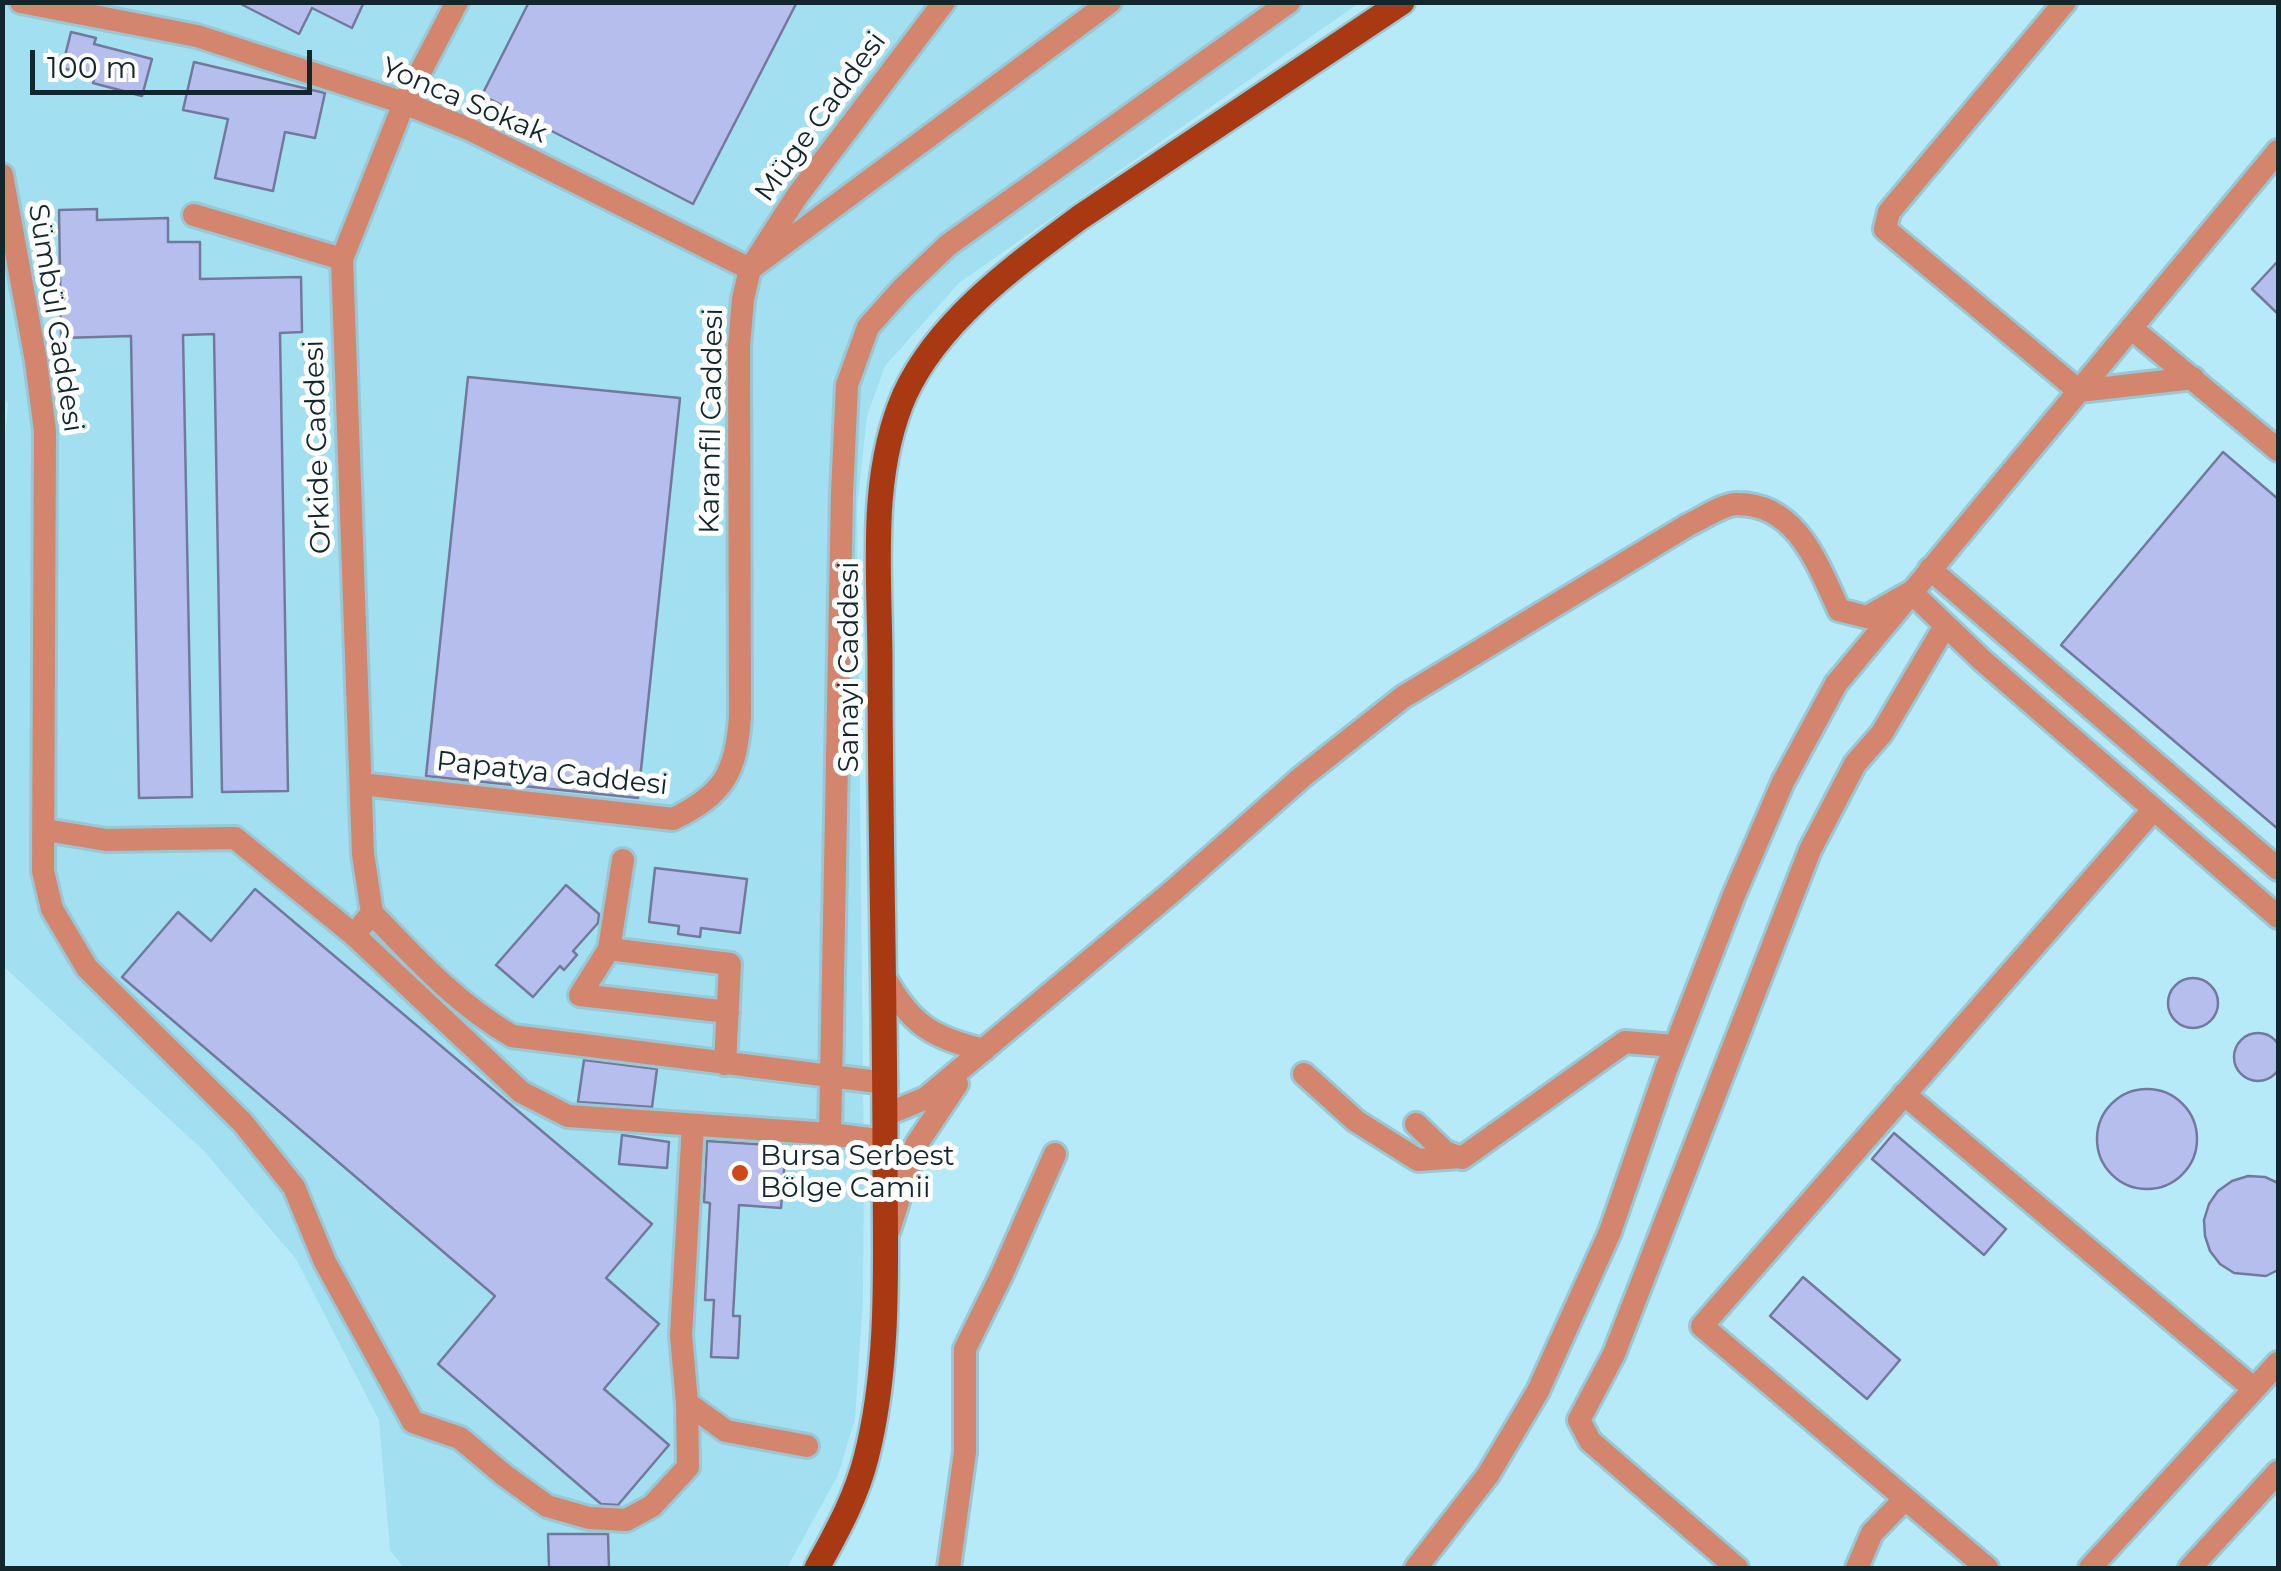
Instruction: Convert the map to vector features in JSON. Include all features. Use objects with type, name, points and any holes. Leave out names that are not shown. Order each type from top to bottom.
[{"type":"main road","name":"Sanayi Caddesi","points":[[817,1568],[850,1506],[873,1426],[880,1356],[886,1083],[880,797],[881,500],[888,443],[906,392],[925,359],[954,325],[1035,251],[1402,2]]},
{"type":"street","name":"Yonca Sokak","points":[[22,2],[196,36],[404,104],[469,130],[750,269]]},
{"type":"street","name":"Orkide Caddesi","points":[[372,913],[363,854],[342,259],[404,104],[457,2]]},
{"type":"street","name":"Müge Caddesi","points":[[750,269],[797,196],[944,2]]},
{"type":"street","points":[[750,269],[1110,2]]},
{"type":"street","points":[[830,1134],[843,458],[847,385],[868,327],[948,245],[1289,2]]},
{"type":"street","points":[[2065,2],[1888,212],[1885,229],[2079,391],[2193,378]]},
{"type":"street","points":[[1416,1568],[1488,1474],[1538,1391],[1610,1232],[1675,1046],[1734,895],[1783,782],[1836,684],[2278,151]]},
{"type":"street","name":"Sümbül Caddesi","points":[[2,175],[45,431],[44,871],[52,908],[88,968],[243,1123],[294,1187],[324,1262],[413,1422],[460,1438],[546,1506],[588,1518],[626,1520],[652,1506],[688,1467],[687,1403]]},
{"type":"street","points":[[194,215],[342,259]]},
{"type":"street","name":"Karanfil Caddesi","points":[[726,781],[738,749],[740,717],[739,346],[742,300],[750,269]]},
{"type":"street","points":[[2131,328],[2278,450]]},
{"type":"street","points":[[46,830],[106,840],[235,838],[354,935],[521,1092],[568,1116],[830,1134],[885,1128],[1174,890],[1302,776],[1403,697],[1688,525],[1736,503],[1779,514],[1809,546],[1839,610],[1867,616],[1911,592]]},
{"type":"street","points":[[1930,570],[2278,869]]},
{"type":"street","points":[[1911,592],[2278,917]]},
{"type":"street","points":[[1736,1568],[1590,1441],[1579,1420],[1614,1354],[1810,850],[1855,764],[1882,733],[1946,626]]},
{"type":"street","name":"Papatya Caddesi","points":[[360,784],[673,820],[702,805],[726,781]]},
{"type":"street","points":[[1987,1568],[1702,1326],[2154,809]]},
{"type":"street","points":[[622,860],[609,950],[580,995],[728,1012]]},
{"type":"street","points":[[354,935],[372,913],[434,978],[482,1018],[512,1036],[886,1083]]},
{"type":"street","points":[[609,950],[730,964],[725,1064]]},
{"type":"street","points":[[884,976],[902,1009],[921,1026],[948,1042],[984,1050]]},
{"type":"street","points":[[1416,1124],[1446,1152],[1462,1158],[1625,1042],[1675,1046]]},
{"type":"street","points":[[885,1246],[916,1145],[942,1103],[984,1050]]},
{"type":"street","points":[[1304,1074],[1356,1121],[1418,1160],[1459,1156]]},
{"type":"street","points":[[1904,1094],[2254,1390]]},
{"type":"street","points":[[693,1126],[681,1335],[687,1403],[726,1431],[807,1446]]},
{"type":"street","points":[[949,1568],[965,1452],[964,1349],[1055,1154]]},
{"type":"street","points":[[2090,1568],[2278,1363]]},
{"type":"street","points":[[2190,1568],[2278,1472]]},
{"type":"street","points":[[1856,1568],[1872,1533],[1905,1499]]},
{"type":"shaded area","points":[[2,3],[1359,3],[959,283],[885,366],[867,416],[857,508],[864,1171],[863,1299],[855,1419],[838,1475],[787,1568],[404,1568],[390,1550],[379,1420],[296,1259],[204,1151],[3,966],[2,472],[8,404],[2,394]]},
{"type":"building","points":[[237,2],[364,2],[352,28],[312,8],[299,34]]},
{"type":"building","points":[[529,2],[797,2],[693,204],[482,95]]},
{"type":"building","points":[[71,32],[96,38],[94,44],[152,59],[142,96],[93,83],[95,76],[62,68]]},
{"type":"building","points":[[194,62],[325,93],[315,138],[285,132],[273,191],[215,178],[228,119],[183,110]]},
{"type":"building","points":[[97,209],[97,220],[168,218],[168,242],[200,242],[200,279],[301,277],[302,332],[280,333],[288,791],[222,792],[214,334],[183,335],[192,797],[139,798],[131,336],[61,338],[59,210]]},
{"type":"building","points":[[2278,261],[2278,314],[2252,289]]},
{"type":"building","points":[[468,377],[680,398],[638,798],[426,776]]},
{"type":"building","points":[[2223,452],[2278,499],[2278,829],[2061,645]]},
{"type":"building","points":[[655,868],[747,879],[740,933],[701,928],[700,937],[678,934],[679,926],[649,922]]},
{"type":"building","points":[[566,885],[599,914],[598,923],[573,951],[577,955],[564,970],[560,966],[533,997],[496,965]]},
{"type":"building","points":[[255,889],[652,1224],[606,1278],[659,1324],[604,1389],[669,1445],[618,1505],[601,1504],[438,1364],[495,1296],[122,977],[178,912],[211,941]]},
{"type":"building","points":[[2193,978],[2210,986],[2218,1003],[2210,1020],[2193,1028],[2176,1020],[2168,1003],[2176,986]]},
{"type":"building","points":[[2258,1033],[2275,1040],[2282,1057],[2275,1074],[2258,1081],[2241,1074],[2234,1057],[2241,1040]]},
{"type":"building","points":[[584,1060],[657,1069],[652,1107],[578,1102]]},
{"type":"building","points":[[2147,1089],[2175,1097],[2189,1111],[2197,1139],[2189,1167],[2175,1181],[2147,1189],[2119,1181],[2105,1167],[2097,1139],[2105,1111],[2119,1097]]},
{"type":"building","points":[[1894,1133],[2006,1229],[1984,1255],[1872,1159]]},
{"type":"building","points":[[622,1135],[669,1142],[667,1168],[619,1164]]},
{"type":"building","points":[[707,1141],[786,1146],[781,1208],[739,1205],[733,1316],[740,1316],[738,1358],[711,1357],[714,1300],[705,1300],[710,1203],[704,1202]]},
{"type":"building","points":[[2248,1176],[2278,1183],[2278,1270],[2266,1276],[2234,1273],[2220,1264],[2205,1236],[2204,1220],[2218,1191]]},
{"type":"building","points":[[1803,1277],[1900,1360],[1867,1399],[1770,1316]]},
{"type":"building","points":[[548,1534],[608,1534],[609,1568],[549,1568]]},
{"type":"place","name":"Bursa Serbest Bölge Camii","points":[[740,1173]]}]
